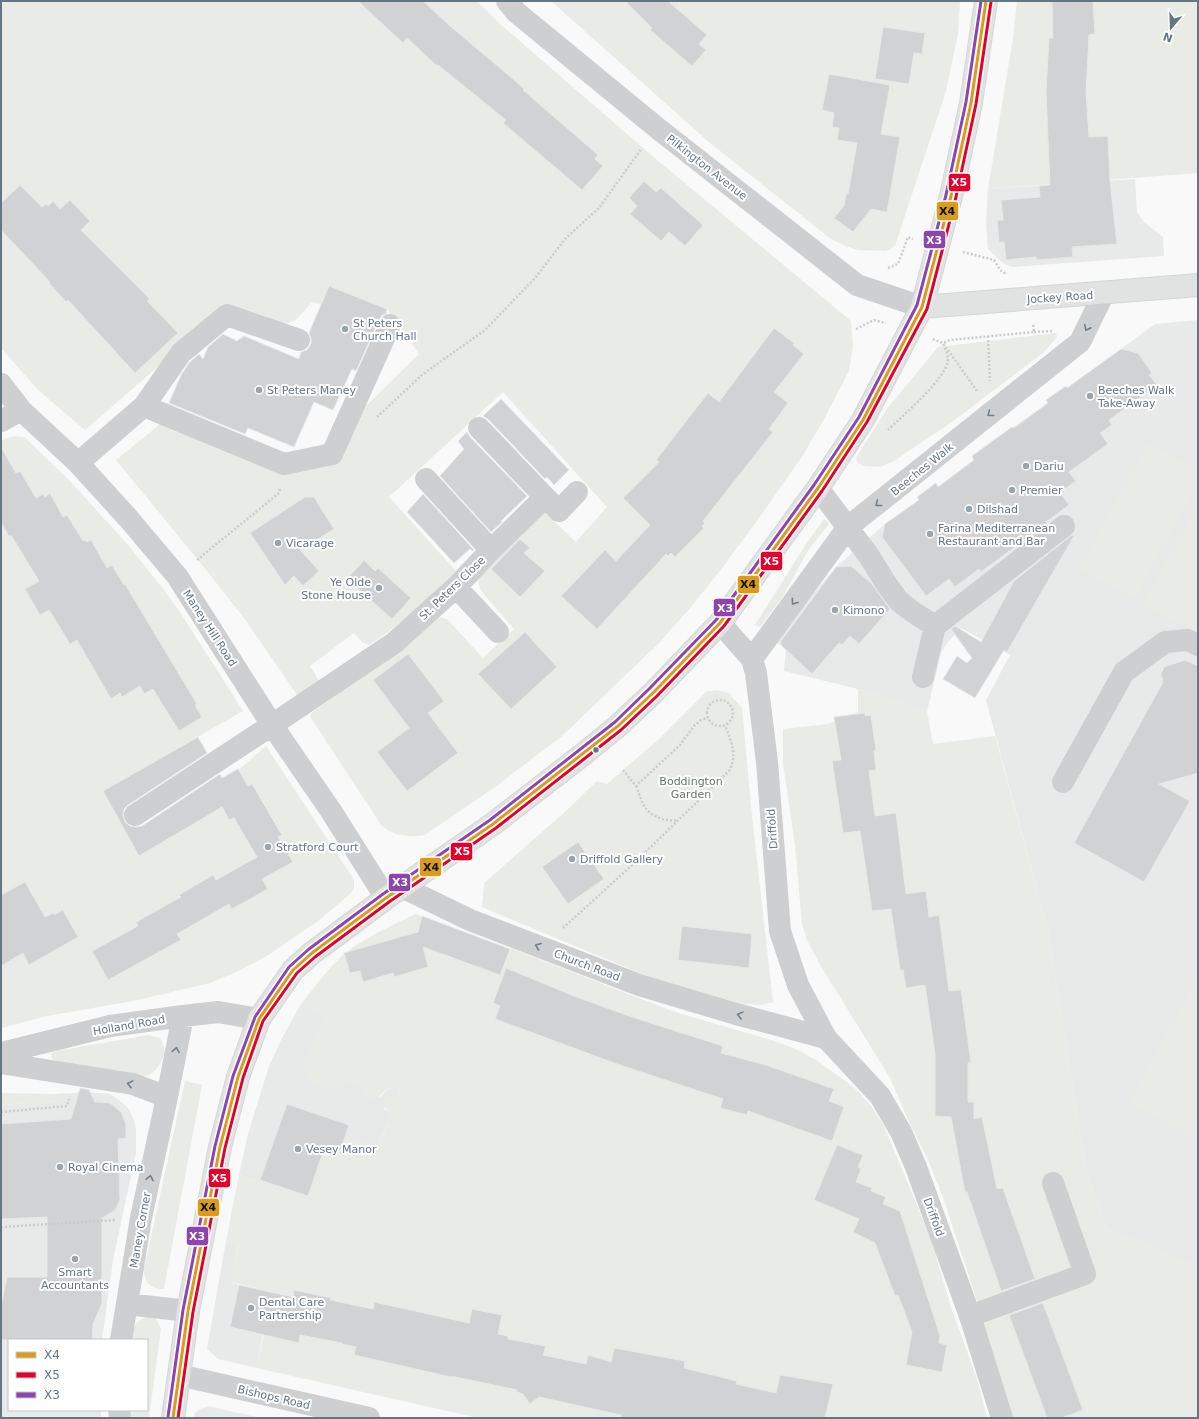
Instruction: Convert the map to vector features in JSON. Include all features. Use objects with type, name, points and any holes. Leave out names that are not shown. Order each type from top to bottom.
[{"type":"main road","points":[[173,1418],[188,1311],[220,1147],[238,1077],[259,1019],[293,970],[312,953],[394,892],[493,824],[618,726],[654,692],[720,623],[818,488],[863,420],[922,307],[951,196],[971,103],[986,10],[986,1]]},
{"type":"main road","name":"Jockey Road","points":[[922,307],[1198,285]]},
{"type":"street","name":"Pilkington Avenue","points":[[506,1],[516,12],[656,127],[857,286],[922,307]]},
{"type":"street","name":"Beeches Walk","points":[[752,659],[848,527],[1080,342],[1104,293]]},
{"type":"street","points":[[78,463],[144,406],[181,353],[227,315],[299,340]]},
{"type":"street","points":[[144,406],[284,464],[332,454],[390,325]]},
{"type":"street","name":"Maney Hill Road","points":[[1,384],[21,410],[78,463],[128,518],[177,576],[272,725],[331,811],[394,892]]},
{"type":"street","points":[[1,421],[21,410]]},
{"type":"street","points":[[479,428],[559,511],[577,492]]},
{"type":"street","points":[[426,480],[491,550]]},
{"type":"street","points":[[818,488],[869,556],[899,601],[935,626]]},
{"type":"street","name":"St. Peters Close","points":[[135,815],[394,643],[456,587],[545,497]]},
{"type":"street","points":[[923,677],[935,626],[1064,526]]},
{"type":"street","points":[[456,587],[498,632]]},
{"type":"street","name":"Driffold","points":[[720,623],[752,659],[756,673],[767,762],[780,931],[798,985],[826,1038],[880,1096],[901,1132],[916,1168],[970,1316],[1002,1418]]},
{"type":"street","points":[[1063,782],[1124,672],[1165,642],[1188,640],[1198,645]]},
{"type":"street","name":"Church Road","points":[[394,892],[638,985],[826,1038]]},
{"type":"street","name":"Holland Road","points":[[1,1053],[110,1026],[183,1016],[218,1012],[259,1019]]},
{"type":"street","name":"Maney Corner","points":[[121,1339],[141,1218],[183,1016]]},
{"type":"street","points":[[1,1063],[133,1084],[167,1097]]},
{"type":"street","points":[[970,1316],[1085,1274],[1053,1183]]},
{"type":"street","points":[[127,1304],[188,1311]]},
{"type":"street","name":"Bishops Road","points":[[178,1375],[369,1418]]},
{"type":"path","points":[[375,419],[423,374],[485,330],[535,278],[566,238],[599,208],[656,127]]},
{"type":"path","points":[[988,336],[992,413]]},
{"type":"path","points":[[943,343],[992,413]]},
{"type":"path","points":[[177,576],[279,493]]},
{"type":"path","points":[[721,700],[727,702],[733,714],[732,719],[725,725],[721,726],[712,723],[708,718],[707,713],[711,704],[721,700]]},
{"type":"path","points":[[636,786],[680,745],[694,726],[701,720],[708,718]]},
{"type":"path","points":[[542,948],[631,866],[729,771],[733,764],[733,745],[725,725]]},
{"type":"path","points":[[623,770],[636,786],[641,795],[643,804],[648,810],[665,820],[678,820]]},
{"type":"path","points":[[1,1112],[67,1106],[74,1075]]},
{"type":"path","points":[[1,1228],[141,1218]]},
{"type":"shaded area","points":[[1135,179],[1137,212],[1144,222],[1163,237],[1164,256],[1013,267],[1004,264],[988,249],[986,223],[988,189]]},
{"type":"shaded area","points":[[1198,320],[1198,1267],[1107,1229],[1086,1171],[1048,931],[986,700],[1010,655],[961,628],[947,643],[941,653],[927,711],[858,689],[784,671],[786,649],[773,640],[836,567],[885,524],[919,500],[917,497],[936,483],[939,487],[974,461],[972,456],[1048,403],[1046,400],[1066,386],[1068,388],[1155,324]]},
{"type":"shaded area","points":[[301,1004],[314,1010],[326,1013],[304,1066],[337,1089],[348,1082],[354,1082],[380,1097],[387,1090],[396,1087],[400,1095],[384,1108],[389,1113],[390,1119],[377,1147],[344,1137],[340,1151],[307,1198],[239,1175],[248,1134],[269,1066],[282,1038]]},
{"type":"shaded area","points":[[87,1092],[110,1094],[119,1100],[128,1108],[133,1118],[136,1128],[136,1153],[113,1260],[102,1339],[8,1339],[8,1411],[101,1411],[101,1418],[1,1418],[1,1105],[56,1101],[56,1094]]},
{"type":"shaded area","points":[[226,1241],[238,1244],[231,1282],[239,1285],[230,1327],[253,1332],[264,1327],[257,1368],[218,1359],[207,1349]]},
{"type":"shaded area","points":[[208,1406],[260,1418],[194,1418],[195,1413]]},
{"type":"green space","points":[[1,1],[477,1],[499,23],[650,154],[851,321],[853,347],[849,371],[823,421],[803,455],[757,521],[690,608],[659,643],[562,736],[495,787],[425,835],[407,836],[396,834],[381,825],[311,718],[311,714],[390,657],[438,617],[447,619],[483,658],[514,629],[481,591],[478,575],[535,513],[545,513],[576,542],[607,507],[503,392],[389,497],[456,571],[414,610],[369,645],[362,642],[354,633],[310,666],[319,681],[299,698],[247,622],[116,460],[164,421],[307,464],[419,354],[387,309],[329,286],[321,304],[312,302],[297,319],[287,324],[276,324],[228,306],[85,430],[38,390],[1,348]]},
{"type":"green space","points":[[551,1],[960,1],[958,34],[946,91],[895,246],[886,251],[858,250],[831,239],[710,143]]},
{"type":"green space","points":[[1017,1],[1198,1],[1198,173],[988,189],[1013,38]]},
{"type":"green space","points":[[1056,333],[1057,337],[1043,353],[952,422],[894,461],[880,467],[864,466],[858,463],[856,458],[887,409],[938,347]]},
{"type":"green space","points":[[15,436],[24,437],[69,480],[129,546],[180,612],[243,711],[103,791],[139,856],[209,785],[229,820],[234,818],[257,857],[216,880],[213,875],[179,895],[196,923],[229,904],[232,909],[268,889],[262,879],[293,862],[278,837],[282,834],[252,784],[248,786],[238,769],[266,746],[354,880],[354,888],[350,894],[318,921],[267,956],[210,983],[133,1001],[47,1016],[1,1028],[1,441]]},
{"type":"green space","points":[[1148,443],[1198,470],[1198,482],[1134,599],[1079,569]]},
{"type":"green space","points":[[1198,503],[1198,634],[1143,604]]},
{"type":"green space","points":[[824,519],[829,524],[809,549],[783,596],[760,627],[755,625],[806,544]]},
{"type":"green space","points":[[858,689],[927,711],[933,744],[995,736],[1048,931],[1086,1171],[1107,1229],[1198,1267],[1198,1415],[1196,1418],[1012,1418],[983,1334],[983,1319],[943,1197],[928,1160],[909,1122],[890,1078],[819,963],[807,940],[802,924],[795,845],[783,764],[783,729],[828,724],[858,712]]},
{"type":"green space","name":"Boddington Garden","points":[[717,690],[729,693],[742,708],[752,816],[773,1002],[761,1005],[744,1004],[701,995],[649,977],[482,907],[484,883],[566,811],[597,781],[607,784],[659,739],[706,692]]},
{"type":"green space","points":[[415,914],[450,926],[441,954],[500,975],[510,948],[675,1012],[771,1040],[798,1050],[816,1060],[857,1090],[872,1107],[884,1126],[931,1239],[950,1304],[978,1382],[987,1418],[478,1418],[257,1368],[272,1292],[231,1282],[238,1245],[226,1241],[239,1175],[307,1198],[325,1146],[340,1151],[345,1137],[377,1147],[389,1120],[389,1114],[385,1107],[384,1101],[389,1096],[400,1095],[396,1087],[388,1089],[377,1098],[367,1099],[362,1088],[354,1082],[334,1090],[325,1090],[317,1087],[309,1081],[306,1078],[304,1066],[325,1013],[301,1004],[330,968],[349,950],[376,933]]},
{"type":"green space","points":[[1198,975],[1198,1140],[1129,1103]]},
{"type":"green space","points":[[149,1035],[160,1038],[164,1051],[163,1057],[160,1064],[154,1071],[149,1075],[141,1077],[116,1075],[86,1069],[52,1059],[51,1053],[61,1050]]},
{"type":"green space","points":[[185,1081],[202,1085],[164,1289],[159,1289],[149,1284],[145,1278],[144,1269]]},
{"type":"green space","points":[[1,1093],[56,1094],[56,1101],[1,1105]]},
{"type":"green space","points":[[149,1316],[155,1316],[161,1329],[149,1418],[130,1418],[130,1411],[148,1411],[148,1339],[131,1339],[133,1331],[140,1320]]},
{"type":"building","points":[[358,1],[423,1],[598,155],[595,159],[603,166],[582,190],[503,123],[506,120],[438,65],[437,66],[407,38],[403,43]]},
{"type":"building","points":[[625,1],[668,1],[707,35],[699,44],[706,50],[692,66],[650,30],[652,28]]},
{"type":"building","points":[[1052,1],[1093,1],[1095,34],[1089,35],[1086,92],[1089,137],[1108,136],[1110,181],[1117,244],[1072,247],[1073,257],[1036,260],[1036,257],[1006,260],[1004,242],[999,243],[997,220],[1003,220],[1001,200],[1040,197],[1039,186],[1050,185],[1046,92],[1049,38],[1053,38]]},
{"type":"building","points":[[883,27],[925,33],[922,54],[914,53],[909,84],[875,79]]},
{"type":"building","points":[[829,74],[890,85],[881,134],[900,137],[887,212],[871,209],[853,232],[834,218],[844,206],[846,194],[848,194],[857,143],[837,140],[839,128],[832,127],[834,113],[822,110]]},
{"type":"building","points":[[644,181],[656,192],[661,188],[703,225],[685,246],[669,232],[661,241],[630,214],[637,206],[629,198]]},
{"type":"building","points":[[20,185],[42,207],[46,204],[48,206],[53,201],[60,209],[70,200],[90,221],[81,230],[150,299],[147,301],[178,333],[135,373],[68,300],[66,302],[49,283],[50,282],[1,230],[1,203]]},
{"type":"building","name":"St Peters Maney","points":[[329,286],[387,309],[386,314],[382,315],[379,320],[356,371],[352,369],[333,410],[314,402],[294,447],[248,428],[245,434],[169,403],[181,375],[190,362],[199,354],[203,359],[208,347],[223,334],[237,341],[244,336],[299,359],[301,352],[307,350],[311,344],[309,333]]},
{"type":"building","points":[[774,328],[794,343],[793,345],[804,354],[774,392],[788,403],[769,429],[773,432],[703,521],[705,523],[702,526],[704,528],[675,557],[671,553],[668,556],[666,554],[597,629],[561,596],[605,550],[616,561],[650,525],[623,498],[659,462],[656,460],[708,393],[719,402]]},
{"type":"building","points":[[1121,349],[1138,353],[1152,373],[1149,375],[1157,385],[1109,420],[1112,425],[1100,433],[1108,444],[1069,472],[1076,481],[1060,492],[1069,505],[1046,522],[1048,523],[981,572],[979,569],[955,587],[949,579],[926,596],[882,537],[885,524],[919,500],[917,497],[936,483],[938,487],[974,460],[972,456],[1048,403],[1046,400],[1066,386],[1067,388]]},
{"type":"building","points":[[501,399],[569,470],[554,485],[547,477],[545,479],[488,419],[483,416]]},
{"type":"building","points":[[467,432],[470,437],[527,496],[491,532],[440,476],[464,449],[458,441]]},
{"type":"building","points":[[1,447],[16,473],[20,471],[36,498],[43,494],[45,497],[50,493],[63,517],[67,515],[83,541],[85,540],[87,542],[91,540],[107,568],[112,565],[197,704],[195,705],[202,717],[179,731],[153,689],[144,694],[140,686],[122,697],[120,693],[111,699],[77,640],[70,644],[49,610],[40,615],[25,589],[39,581],[11,535],[9,536],[1,522]]},
{"type":"building","points":[[423,494],[474,550],[473,551],[470,549],[454,563],[407,512]]},
{"type":"building","name":"Vicarage","points":[[305,497],[314,497],[334,529],[300,550],[319,571],[303,586],[294,576],[285,585],[250,533]]},
{"type":"building","points":[[1072,535],[1074,536],[1007,652],[1004,650],[975,698],[943,679],[957,656],[967,663],[972,658],[951,629],[955,626],[981,642],[1014,581]]},
{"type":"building","points":[[520,539],[530,548],[524,553],[545,571],[520,597],[491,569]]},
{"type":"building","name":"Ye Olde Stone House","points":[[364,560],[375,571],[378,568],[411,598],[392,619],[347,579]]},
{"type":"building","points":[[851,566],[871,583],[890,609],[859,644],[850,636],[842,645],[839,643],[812,674],[781,645],[781,641],[836,567]]},
{"type":"building","points":[[525,632],[557,667],[511,709],[478,674]]},
{"type":"building","points":[[408,654],[444,701],[428,713],[458,753],[407,791],[377,752],[409,728],[373,680]]},
{"type":"building","points":[[1185,660],[1198,666],[1198,773],[1159,784],[1190,801],[1144,882],[1074,843],[1163,682],[1161,674],[1164,667]]},
{"type":"building","points":[[865,713],[865,716],[871,715],[876,751],[874,751],[876,770],[869,771],[875,816],[896,813],[906,894],[926,891],[929,917],[939,915],[949,991],[961,990],[971,1063],[968,1063],[968,1102],[974,1102],[974,1119],[982,1117],[997,1189],[1003,1188],[1035,1279],[1001,1291],[967,1192],[965,1192],[951,1117],[935,1116],[935,1054],[925,985],[906,988],[903,970],[900,970],[891,909],[872,911],[860,831],[843,833],[832,761],[841,760],[834,717]]},
{"type":"building","points":[[198,737],[207,753],[128,805],[124,809],[123,815],[125,822],[130,826],[142,826],[220,774],[222,778],[238,769],[248,786],[252,784],[282,835],[278,837],[293,862],[262,879],[268,889],[232,909],[229,904],[177,934],[181,940],[108,980],[92,951],[138,926],[136,922],[181,897],[179,895],[213,875],[216,880],[257,857],[234,818],[229,820],[222,807],[139,856],[103,791]]},
{"type":"building","name":"Driffold Gallery","points":[[578,842],[604,879],[568,904],[542,867]]},
{"type":"building","points":[[25,882],[45,917],[53,913],[54,915],[63,910],[78,937],[29,965],[23,953],[1,966],[1,895]]},
{"type":"building","points":[[422,916],[510,949],[500,975],[423,947],[428,967],[394,977],[393,973],[363,982],[360,971],[350,973],[344,953],[418,932]]},
{"type":"building","points":[[682,926],[752,934],[749,968],[678,960]]},
{"type":"building","points":[[506,968],[574,996],[629,1016],[723,1046],[721,1053],[766,1065],[834,1089],[829,1101],[844,1107],[832,1141],[748,1111],[747,1115],[720,1108],[723,1099],[617,1064],[495,1019],[500,1006],[493,1003]]},
{"type":"building","points":[[80,1088],[89,1090],[95,1102],[110,1103],[121,1112],[126,1124],[126,1138],[118,1139],[120,1200],[115,1210],[102,1218],[102,1303],[93,1324],[92,1339],[1,1340],[1,1306],[7,1277],[47,1277],[47,1217],[1,1219],[1,1124],[71,1119]]},
{"type":"building","name":"Vesey Manor","points":[[287,1104],[349,1125],[340,1151],[325,1146],[308,1196],[260,1180]]},
{"type":"building","points":[[837,1145],[863,1155],[858,1167],[861,1169],[856,1182],[872,1188],[871,1191],[886,1197],[883,1204],[900,1211],[940,1336],[939,1343],[947,1345],[942,1372],[906,1365],[912,1332],[898,1295],[895,1296],[875,1243],[853,1232],[859,1219],[814,1200]]},
{"type":"building","points":[[239,1285],[293,1297],[294,1290],[331,1298],[330,1300],[373,1309],[374,1302],[469,1323],[472,1309],[502,1315],[498,1334],[508,1336],[508,1339],[546,1346],[543,1355],[586,1364],[588,1355],[611,1362],[614,1348],[685,1361],[684,1368],[737,1381],[736,1384],[776,1393],[780,1375],[833,1384],[825,1418],[620,1418],[621,1415],[539,1397],[530,1404],[523,1394],[517,1392],[517,1390],[354,1355],[356,1347],[342,1343],[300,1335],[299,1343],[230,1327]]},
{"type":"building","points":[[1043,1303],[1083,1410],[1061,1418],[1047,1418],[1009,1315]]},
{"type":"transit line","name":"X3","points":[[168,1417],[183,1310],[215,1146],[233,1076],[255,1017],[289,967],[309,949],[383,894],[490,820],[615,722],[716,620],[814,485],[859,417],[917,305],[946,195],[966,102],[981,1]]},
{"type":"transit line","name":"X4","points":[[173,1418],[188,1311],[220,1147],[238,1077],[259,1019],[293,970],[312,953],[386,898],[493,824],[618,726],[654,692],[720,623],[818,488],[863,420],[922,307],[951,196],[971,103],[986,1]]},
{"type":"transit line","name":"X5","points":[[178,1418],[193,1312],[225,1148],[243,1078],[263,1021],[297,973],[315,957],[389,902],[496,828],[621,730],[657,696],[724,626],[822,491],[867,422],[927,309],[956,197],[976,104],[991,2]]},
{"type":"place","name":"St Peters Church Hall","points":[[345,329]]},
{"type":"place","name":"St Peters Maney","points":[[259,390]]},
{"type":"place","name":"Beeches Walk Take-Away","points":[[1090,396]]},
{"type":"place","name":"Dariu","points":[[1026,466]]},
{"type":"place","name":"Premier","points":[[1012,490]]},
{"type":"place","name":"Dilshad","points":[[969,509]]},
{"type":"place","name":"Farina Mediterranean Restaurant and Bar","points":[[930,534]]},
{"type":"place","name":"Vicarage","points":[[278,543]]},
{"type":"place","name":"Ye Olde Stone House","points":[[379,588]]},
{"type":"place","name":"Kimono","points":[[835,610]]},
{"type":"place","name":"Stratford Court","points":[[268,847]]},
{"type":"place","name":"Driffold Gallery","points":[[572,859]]},
{"type":"place","name":"Vesey Manor","points":[[298,1149]]},
{"type":"place","name":"Royal Cinema","points":[[60,1167]]},
{"type":"place","name":"Smart Accountants","points":[[75,1259]]},
{"type":"place","name":"Dental Care Partnership","points":[[251,1308]]}]
